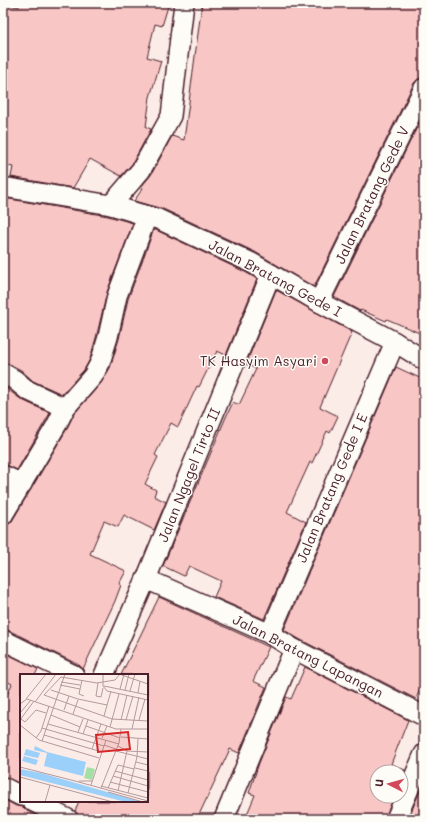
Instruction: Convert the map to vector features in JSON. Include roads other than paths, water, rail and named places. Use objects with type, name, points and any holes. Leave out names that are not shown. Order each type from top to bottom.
[{"type":"street","points":[[111,205],[141,170],[171,116],[184,3]]},
{"type":"street","name":"Jalan Bratang Gede V","points":[[319,302],[424,88]]},
{"type":"street","name":"Jalan Bratang Gede I","points":[[3,187],[111,205],[158,219],[250,262],[319,302],[395,342],[424,360]]},
{"type":"street","points":[[3,515],[56,426],[65,408],[93,376],[100,363],[108,337],[117,296],[147,216]]},
{"type":"street","name":"Jalan Ngagel Tirto II","points":[[104,674],[146,579],[271,274]]},
{"type":"street","name":"Jalan Bratang Gede I E","points":[[270,634],[395,342]]},
{"type":"street","points":[[3,373],[15,380],[27,390],[65,408]]},
{"type":"street","points":[[3,475],[22,484]]},
{"type":"street","name":"Jalan Bratang Lapangan","points":[[146,579],[270,634],[294,649],[424,716]]},
{"type":"street","points":[[3,640],[72,674]]},
{"type":"street","points":[[224,819],[294,649]]},
{"type":"street","points":[[396,819],[424,754]]},
{"type":"street","points":[[3,787],[20,796]]},
{"type":"street","points":[[34,802],[68,819]]},
{"type":"place","name":"TK Hasyim Asyari","points":[[325,361]]}]
